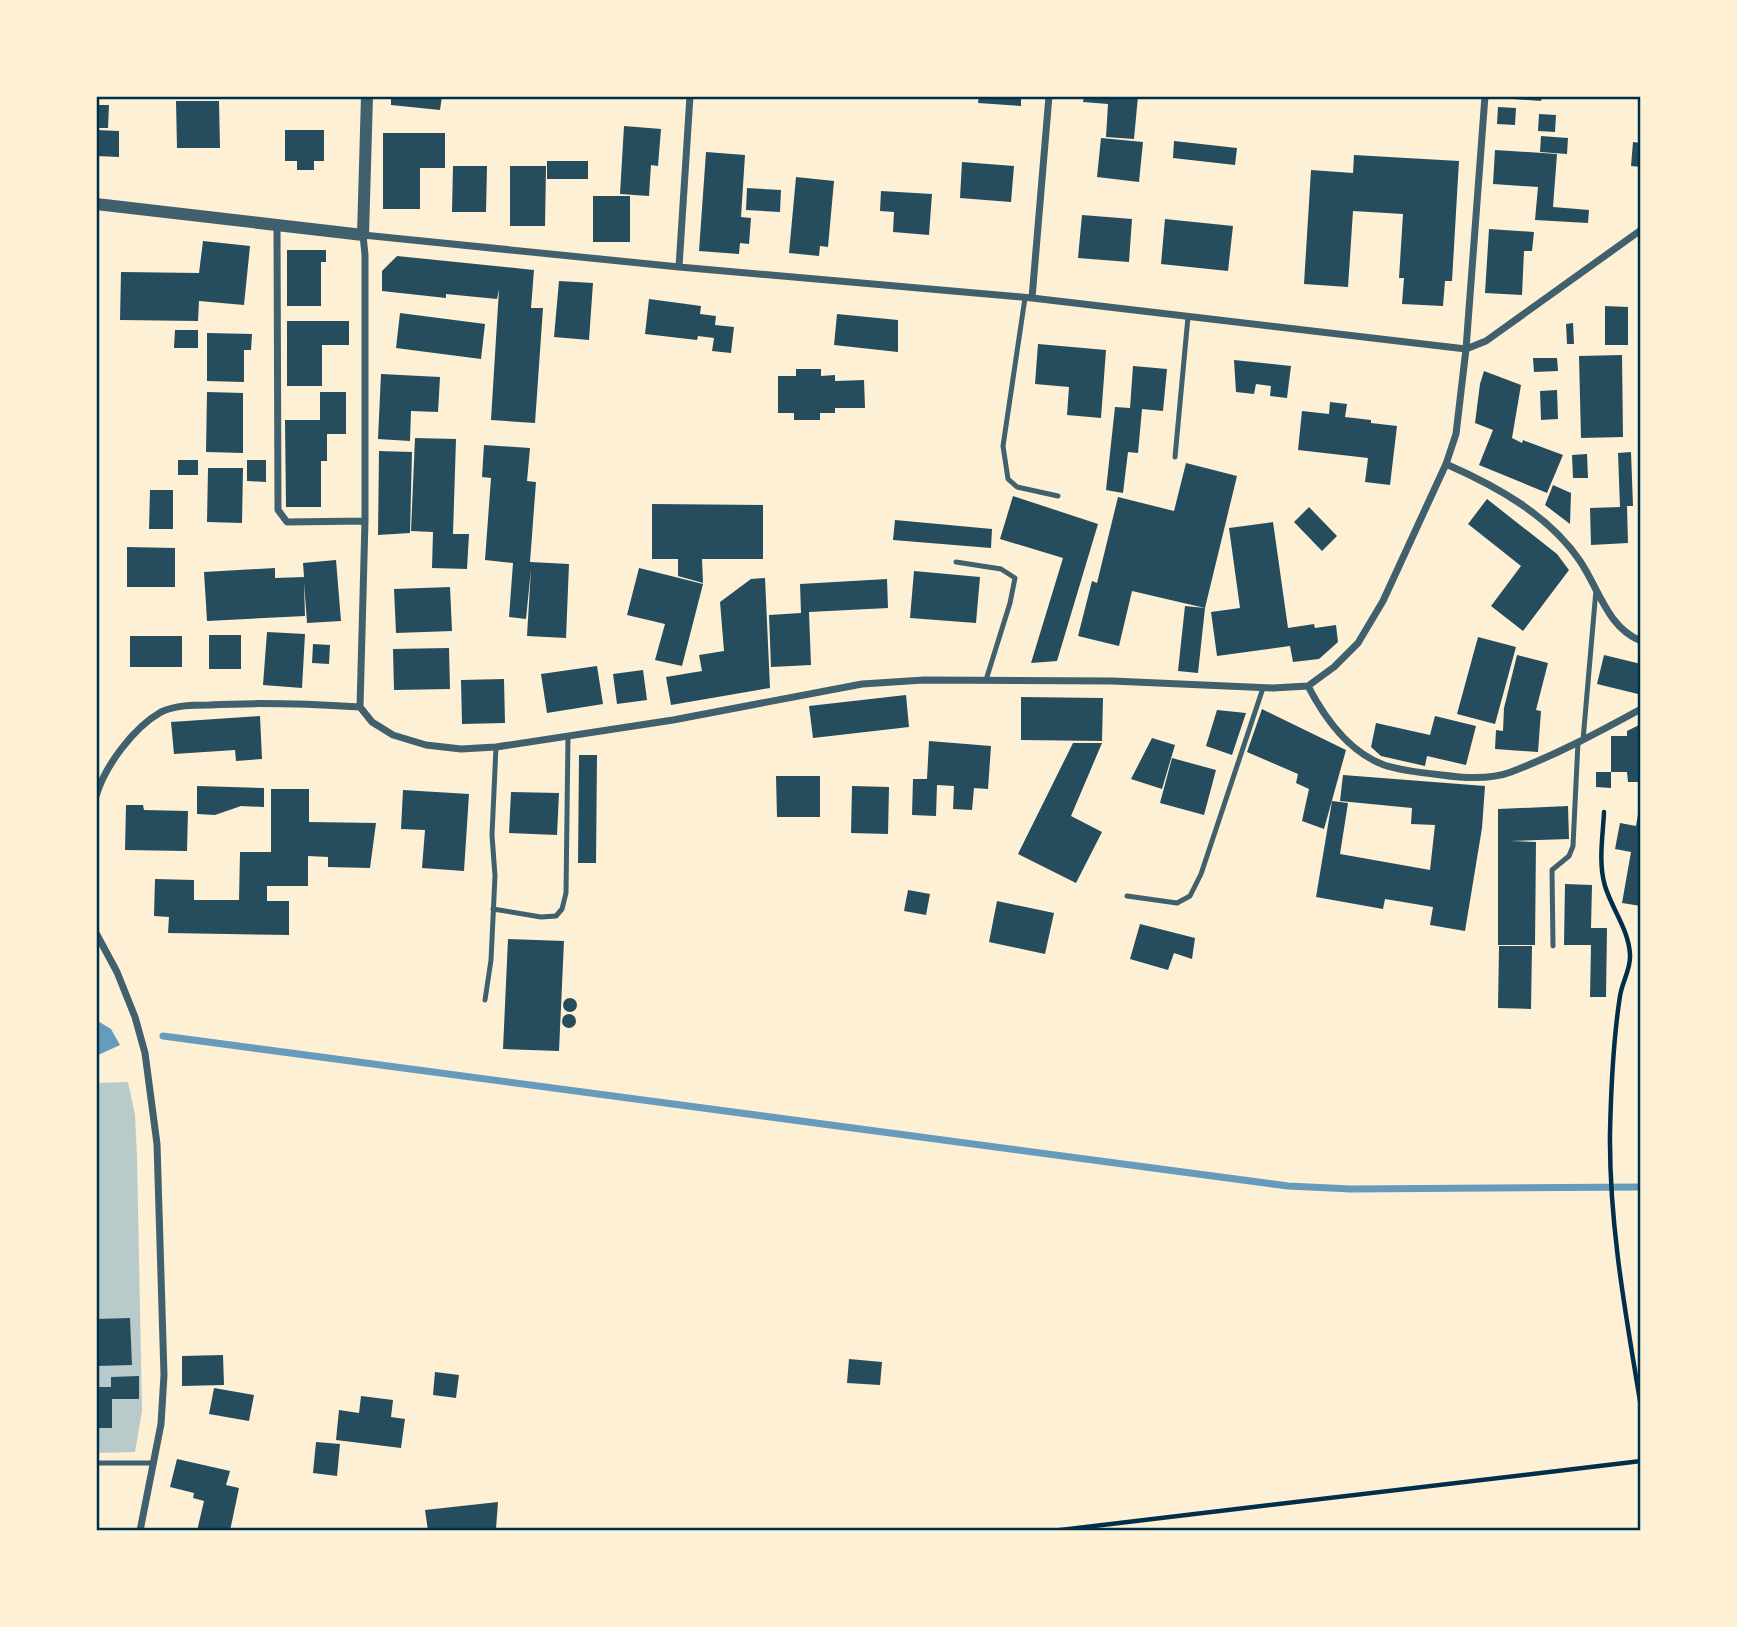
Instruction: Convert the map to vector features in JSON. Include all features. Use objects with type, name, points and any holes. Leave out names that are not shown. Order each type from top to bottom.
[{"type":"street","points":[[367,96],[363,235],[365,521],[360,706],[372,722],[393,734],[461,749],[496,747],[673,720],[862,684],[986,680],[1112,681],[1263,688],[1308,686],[1334,667],[1358,643],[1383,601],[1446,464],[1456,434],[1466,349],[1485,96]]},
{"type":"street","points":[[679,267],[690,96]]},
{"type":"street","points":[[1029,298],[1049,96]]},
{"type":"street","points":[[96,204],[363,235],[679,267],[1029,298],[1466,349],[1486,341],[1641,230]]},
{"type":"street","points":[[277,224],[278,510],[287,522],[365,521]]},
{"type":"street","points":[[1446,464],[1483,480],[1524,506],[1556,534],[1580,561],[1614,621],[1630,637],[1641,641]]},
{"type":"street","points":[[1308,686],[1320,711],[1337,730],[1373,760],[1396,768],[1453,777],[1493,776],[1510,772],[1581,741],[1641,709]]},
{"type":"street","points":[[96,796],[113,761],[131,737],[162,712],[182,706],[227,704],[360,706]]},
{"type":"street","points":[[96,933],[117,972],[135,1017],[145,1053],[156,1131],[164,1375],[161,1424],[140,1531]]},
{"type":"lane","points":[[1029,298],[1003,446],[1008,479],[1017,487],[1058,496]]},
{"type":"lane","points":[[1175,457],[1188,317]]},
{"type":"lane","points":[[956,562],[1001,569],[1015,578],[986,680]]},
{"type":"lane","points":[[1553,946],[1552,870],[1569,856],[1573,846],[1596,590]]},
{"type":"lane","points":[[1127,896],[1177,903],[1190,896],[1200,874],[1263,688]]},
{"type":"lane","points":[[493,909],[541,917],[555,916],[562,909],[566,893],[568,736]]},
{"type":"lane","points":[[485,1000],[495,876],[492,835],[496,747]]},
{"type":"lane","points":[[96,1463],[154,1463]]},
{"type":"path","points":[[1604,812],[1602,871],[1606,890],[1617,909],[1631,957],[1620,992],[1610,1134],[1621,1284],[1641,1406]]},
{"type":"path","points":[[1052,1531],[1641,1461]]},
{"type":"shaded area","points":[[128,1082],[135,1115],[137,1157],[142,1411],[135,1452],[96,1453],[96,1083]]},
{"type":"water","points":[[96,1020],[111,1029],[120,1045],[96,1056]]},
{"type":"building","points":[[391,96],[442,96],[440,110],[391,105]]},
{"type":"building","points":[[979,96],[1021,96],[1021,106],[978,103]]},
{"type":"building","points":[[1084,96],[1138,96],[1134,139],[1106,137],[1108,104],[1083,102]]},
{"type":"building","points":[[1500,96],[1542,96],[1541,101]]},
{"type":"building","points":[[176,101],[219,101],[220,148],[177,148]]},
{"type":"building","points":[[96,105],[109,105],[108,128],[96,128]]},
{"type":"building","points":[[1498,107],[1516,108],[1515,125],[1497,124]]},
{"type":"building","points":[[1539,114],[1556,115],[1555,132],[1538,131]]},
{"type":"building","points":[[624,126],[661,129],[658,166],[651,165],[649,196],[620,194]]},
{"type":"building","points":[[96,130],[119,131],[119,157],[96,156]]},
{"type":"building","points":[[285,130],[324,130],[324,161],[314,161],[314,170],[297,170],[297,161],[285,161]]},
{"type":"building","points":[[383,133],[445,133],[445,168],[420,168],[420,209],[383,209]]},
{"type":"building","points":[[1541,136],[1568,138],[1567,154],[1540,152]]},
{"type":"building","points":[[1101,138],[1143,142],[1139,182],[1097,177]]},
{"type":"building","points":[[1174,141],[1237,148],[1235,165],[1173,158]]},
{"type":"building","points":[[1633,142],[1641,143],[1641,167],[1631,166]]},
{"type":"building","points":[[1495,150],[1557,154],[1553,207],[1589,210],[1588,223],[1535,220],[1538,187],[1493,184]]},
{"type":"building","points":[[706,152],[745,155],[741,217],[751,218],[749,244],[740,243],[739,254],[699,251]]},
{"type":"building","points":[[1354,155],[1459,161],[1452,281],[1445,281],[1443,306],[1402,304],[1404,278],[1399,278],[1403,214],[1353,211],[1348,287],[1304,284],[1311,170],[1353,173]]},
{"type":"building","points":[[547,161],[588,161],[588,179],[547,179]]},
{"type":"building","points":[[962,162],[1014,166],[1011,202],[960,198]]},
{"type":"building","points":[[453,166],[487,166],[486,212],[452,212]]},
{"type":"building","points":[[510,166],[546,166],[545,226],[510,226]]},
{"type":"building","points":[[796,177],[834,181],[828,247],[820,246],[819,256],[789,253]]},
{"type":"building","points":[[747,188],[781,190],[780,212],[746,210]]},
{"type":"building","points":[[881,191],[932,194],[929,235],[893,232],[894,212],[880,211]]},
{"type":"building","points":[[593,196],[630,196],[630,242],[593,242]]},
{"type":"building","points":[[1082,215],[1132,219],[1129,262],[1078,258]]},
{"type":"building","points":[[1165,219],[1233,226],[1228,271],[1161,264]]},
{"type":"building","points":[[1489,229],[1534,232],[1532,251],[1524,251],[1522,295],[1485,293]]},
{"type":"building","points":[[203,241],[250,246],[244,305],[199,301],[198,321],[120,320],[121,272],[199,273]]},
{"type":"building","points":[[287,250],[326,250],[326,262],[321,262],[321,306],[287,306]]},
{"type":"building","points":[[397,256],[534,270],[531,308],[543,308],[535,423],[491,420],[499,289],[497,299],[446,294],[446,298],[382,291],[382,271]]},
{"type":"building","points":[[559,281],[593,283],[589,340],[554,337]]},
{"type":"building","points":[[649,299],[701,306],[700,314],[716,316],[715,325],[734,327],[731,353],[712,351],[714,338],[698,336],[697,340],[645,334]]},
{"type":"building","points":[[1605,306],[1628,307],[1628,345],[1605,345]]},
{"type":"building","points":[[400,313],[485,324],[481,359],[396,348]]},
{"type":"building","points":[[837,314],[898,320],[898,352],[834,345]]},
{"type":"building","points":[[287,321],[349,321],[349,345],[322,345],[322,386],[287,386]]},
{"type":"building","points":[[1573,323],[1574,344],[1567,344],[1566,324]]},
{"type":"building","points":[[175,330],[198,330],[198,348],[174,348]]},
{"type":"building","points":[[207,333],[252,334],[251,350],[244,350],[244,382],[207,381]]},
{"type":"building","points":[[1038,344],[1106,350],[1101,418],[1067,415],[1069,387],[1035,384]]},
{"type":"building","points":[[1622,355],[1623,437],[1581,438],[1579,356]]},
{"type":"building","points":[[1533,358],[1557,358],[1558,371],[1534,372]]},
{"type":"building","points":[[1234,360],[1291,366],[1287,398],[1270,396],[1271,386],[1256,384],[1254,394],[1236,392]]},
{"type":"building","points":[[1133,366],[1167,369],[1163,411],[1142,409],[1138,453],[1128,452],[1123,493],[1106,490],[1115,407],[1130,408]]},
{"type":"building","points":[[796,369],[821,369],[821,376],[835,375],[835,381],[864,380],[865,408],[835,408],[835,413],[820,413],[820,420],[794,420],[794,413],[778,413],[778,376],[796,376]]},
{"type":"building","points":[[1484,371],[1521,385],[1512,438],[1563,455],[1547,493],[1479,465],[1493,430],[1475,423]]},
{"type":"building","points":[[381,374],[440,377],[438,412],[411,411],[410,441],[378,439]]},
{"type":"building","points":[[1557,390],[1558,419],[1541,420],[1540,391]]},
{"type":"building","points":[[207,392],[243,393],[243,453],[206,452]]},
{"type":"building","points":[[320,392],[346,392],[346,434],[327,434],[327,461],[321,461],[321,507],[286,507],[285,420],[320,420]]},
{"type":"building","points":[[1330,402],[1347,404],[1345,417],[1397,426],[1390,485],[1365,482],[1368,458],[1298,450],[1302,411],[1329,414]]},
{"type":"building","points":[[415,438],[456,439],[453,534],[469,534],[467,569],[432,568],[433,532],[411,531]]},
{"type":"building","points":[[484,445],[530,448],[527,481],[536,482],[530,562],[569,564],[566,638],[527,636],[531,569],[526,619],[509,617],[513,563],[485,560],[491,478],[482,477]]},
{"type":"building","points":[[379,451],[412,452],[410,533],[378,535]]},
{"type":"building","points":[[1631,452],[1633,506],[1627,506],[1628,543],[1591,545],[1590,508],[1620,507],[1618,453]]},
{"type":"building","points":[[1587,454],[1588,478],[1573,478],[1572,455]]},
{"type":"building","points":[[178,460],[198,460],[198,475],[178,475]]},
{"type":"building","points":[[247,460],[266,460],[266,482],[247,481]]},
{"type":"building","points":[[1186,463],[1237,476],[1205,608],[1132,591],[1119,646],[1078,636],[1092,581],[1097,583],[1118,497],[1174,511]]},
{"type":"building","points":[[208,468],[243,468],[242,523],[207,522]]},
{"type":"building","points":[[1553,485],[1571,493],[1570,524],[1545,505]]},
{"type":"building","points":[[150,490],[173,490],[173,529],[149,529]]},
{"type":"building","points":[[1013,496],[1098,524],[1057,661],[1031,663],[1063,558],[1000,539]]},
{"type":"building","points":[[1487,499],[1557,554],[1569,570],[1523,631],[1491,606],[1521,566],[1468,524]]},
{"type":"building","points":[[652,504],[763,505],[763,559],[702,559],[703,583],[678,576],[678,559],[652,559]]},
{"type":"building","points":[[1309,507],[1337,536],[1322,551],[1294,522]]},
{"type":"building","points":[[895,520],[992,529],[991,548],[893,540]]},
{"type":"building","points":[[1273,522],[1288,628],[1314,624],[1315,628],[1336,625],[1338,642],[1319,659],[1293,662],[1290,646],[1217,656],[1211,612],[1240,608],[1229,528]]},
{"type":"building","points":[[127,547],[175,548],[175,587],[127,587]]},
{"type":"building","points":[[336,560],[341,621],[307,623],[304,582],[305,616],[207,621],[204,572],[275,568],[275,578],[304,577],[303,563]]},
{"type":"building","points":[[639,568],[703,584],[682,666],[655,660],[665,624],[627,615]]},
{"type":"building","points":[[914,571],[980,577],[976,623],[910,618]]},
{"type":"building","points":[[765,578],[770,688],[671,705],[666,677],[702,671],[699,655],[724,651],[720,602],[751,579]]},
{"type":"building","points":[[887,579],[888,608],[809,612],[811,665],[771,667],[769,615],[801,613],[800,584]]},
{"type":"building","points":[[450,587],[452,631],[396,633],[394,589]]},
{"type":"building","points":[[1185,606],[1205,608],[1198,673],[1178,671]]},
{"type":"building","points":[[267,632],[305,634],[302,688],[263,685]]},
{"type":"building","points":[[209,635],[241,635],[241,669],[209,669]]},
{"type":"building","points":[[130,636],[182,636],[182,667],[130,667]]},
{"type":"building","points":[[1478,637],[1516,647],[1495,724],[1457,714]]},
{"type":"building","points":[[313,644],[330,645],[329,664],[312,663]]},
{"type":"building","points":[[449,648],[450,689],[394,690],[393,649]]},
{"type":"building","points":[[1517,655],[1548,663],[1536,710],[1541,711],[1538,752],[1495,749],[1496,730],[1503,731],[1504,708]]},
{"type":"building","points":[[1604,655],[1641,664],[1638,694],[1597,684]]},
{"type":"building","points":[[597,666],[603,704],[547,713],[541,674]]},
{"type":"building","points":[[643,670],[647,700],[617,704],[613,674]]},
{"type":"building","points":[[504,679],[505,723],[462,724],[461,680]]},
{"type":"building","points":[[906,695],[909,727],[813,738],[809,706]]},
{"type":"building","points":[[1021,697],[1103,698],[1102,741],[1021,740]]},
{"type":"building","points":[[1262,709],[1346,750],[1324,829],[1302,821],[1309,789],[1296,783],[1298,774],[1247,752]]},
{"type":"building","points":[[1217,710],[1246,713],[1232,755],[1206,746]]},
{"type":"building","points":[[260,716],[262,759],[236,761],[235,750],[174,754],[171,722]]},
{"type":"building","points":[[1435,716],[1476,726],[1466,765],[1427,756],[1425,766],[1381,756],[1371,747],[1376,723],[1430,735]]},
{"type":"building","points":[[1641,724],[1641,782],[1628,782],[1627,772],[1611,772],[1611,736],[1627,736],[1627,731]]},
{"type":"building","points":[[1152,738],[1175,745],[1162,789],[1131,779]]},
{"type":"building","points":[[929,741],[991,746],[988,789],[974,788],[972,810],[953,809],[954,786],[937,785],[936,816],[912,815],[913,779],[927,779]]},
{"type":"building","points":[[1073,743],[1102,743],[1071,816],[1102,832],[1076,883],[1018,854]]},
{"type":"building","points":[[579,755],[597,755],[596,863],[578,863]]},
{"type":"building","points":[[1172,758],[1216,770],[1204,815],[1160,803]]},
{"type":"building","points":[[1596,772],[1611,772],[1611,788],[1596,787]]},
{"type":"building","points":[[1343,775],[1485,786],[1482,828],[1465,931],[1430,925],[1433,907],[1385,899],[1383,909],[1316,897],[1332,801],[1348,803],[1340,854],[1430,870],[1435,825],[1411,824],[1412,808],[1340,801]]},
{"type":"building","points":[[776,776],[820,776],[820,817],[777,817]]},
{"type":"building","points":[[197,786],[264,788],[264,807],[241,806],[215,815],[197,814]]},
{"type":"building","points":[[852,786],[889,787],[888,834],[851,833]]},
{"type":"building","points":[[271,789],[309,789],[309,822],[376,823],[370,868],[328,867],[328,857],[308,856],[308,886],[267,886],[267,901],[289,901],[289,935],[168,933],[169,917],[154,916],[155,879],[194,880],[194,900],[239,900],[240,852],[271,852]]},
{"type":"building","points":[[403,790],[469,794],[464,871],[422,868],[425,830],[401,829]]},
{"type":"building","points":[[511,792],[559,793],[557,835],[509,833]]},
{"type":"building","points":[[126,805],[143,805],[144,810],[188,811],[187,851],[125,850]]},
{"type":"building","points":[[1568,806],[1569,839],[1510,841],[1536,842],[1535,945],[1498,945],[1498,809]]},
{"type":"building","points":[[1639,808],[1641,906],[1622,903],[1631,852],[1615,849],[1620,823],[1636,826]]},
{"type":"building","points":[[1565,884],[1592,885],[1591,928],[1607,928],[1606,997],[1590,997],[1591,945],[1564,945]]},
{"type":"building","points":[[908,890],[930,894],[926,915],[904,911]]},
{"type":"building","points":[[997,901],[1054,913],[1045,954],[989,942]]},
{"type":"building","points":[[1140,924],[1195,938],[1192,959],[1174,953],[1168,970],[1130,959]]},
{"type":"building","points":[[508,939],[564,941],[559,1051],[503,1049]]},
{"type":"building","points":[[1499,946],[1532,946],[1531,1009],[1498,1008]]},
{"type":"building","points":[[567,998],[573,998],[577,1005],[573,1012],[567,1012],[563,1008],[563,1002]]},
{"type":"building","points":[[566,1014],[572,1014],[576,1021],[572,1028],[566,1028],[562,1024],[562,1018]]},
{"type":"building","points":[[130,1318],[132,1365],[96,1366],[96,1319]]},
{"type":"building","points":[[223,1355],[224,1385],[182,1386],[182,1356]]},
{"type":"building","points":[[849,1359],[882,1362],[880,1385],[847,1383]]},
{"type":"building","points":[[435,1372],[459,1375],[456,1398],[433,1395]]},
{"type":"building","points":[[139,1376],[139,1399],[112,1399],[112,1428],[96,1428],[96,1387],[111,1387],[111,1377]]},
{"type":"building","points":[[214,1388],[254,1395],[249,1421],[209,1414]]},
{"type":"building","points":[[361,1396],[393,1400],[391,1417],[405,1419],[401,1448],[336,1440],[339,1410],[359,1413]]},
{"type":"building","points":[[316,1442],[340,1444],[337,1476],[313,1473]]},
{"type":"building","points":[[177,1459],[230,1471],[226,1485],[239,1488],[230,1531],[197,1531],[204,1501],[193,1498],[194,1493],[170,1487]]},
{"type":"building","points":[[498,1502],[496,1529],[428,1531],[425,1510]]},
{"type":"waterway","points":[[163,1036],[1288,1186],[1351,1189],[1641,1187]]}]
